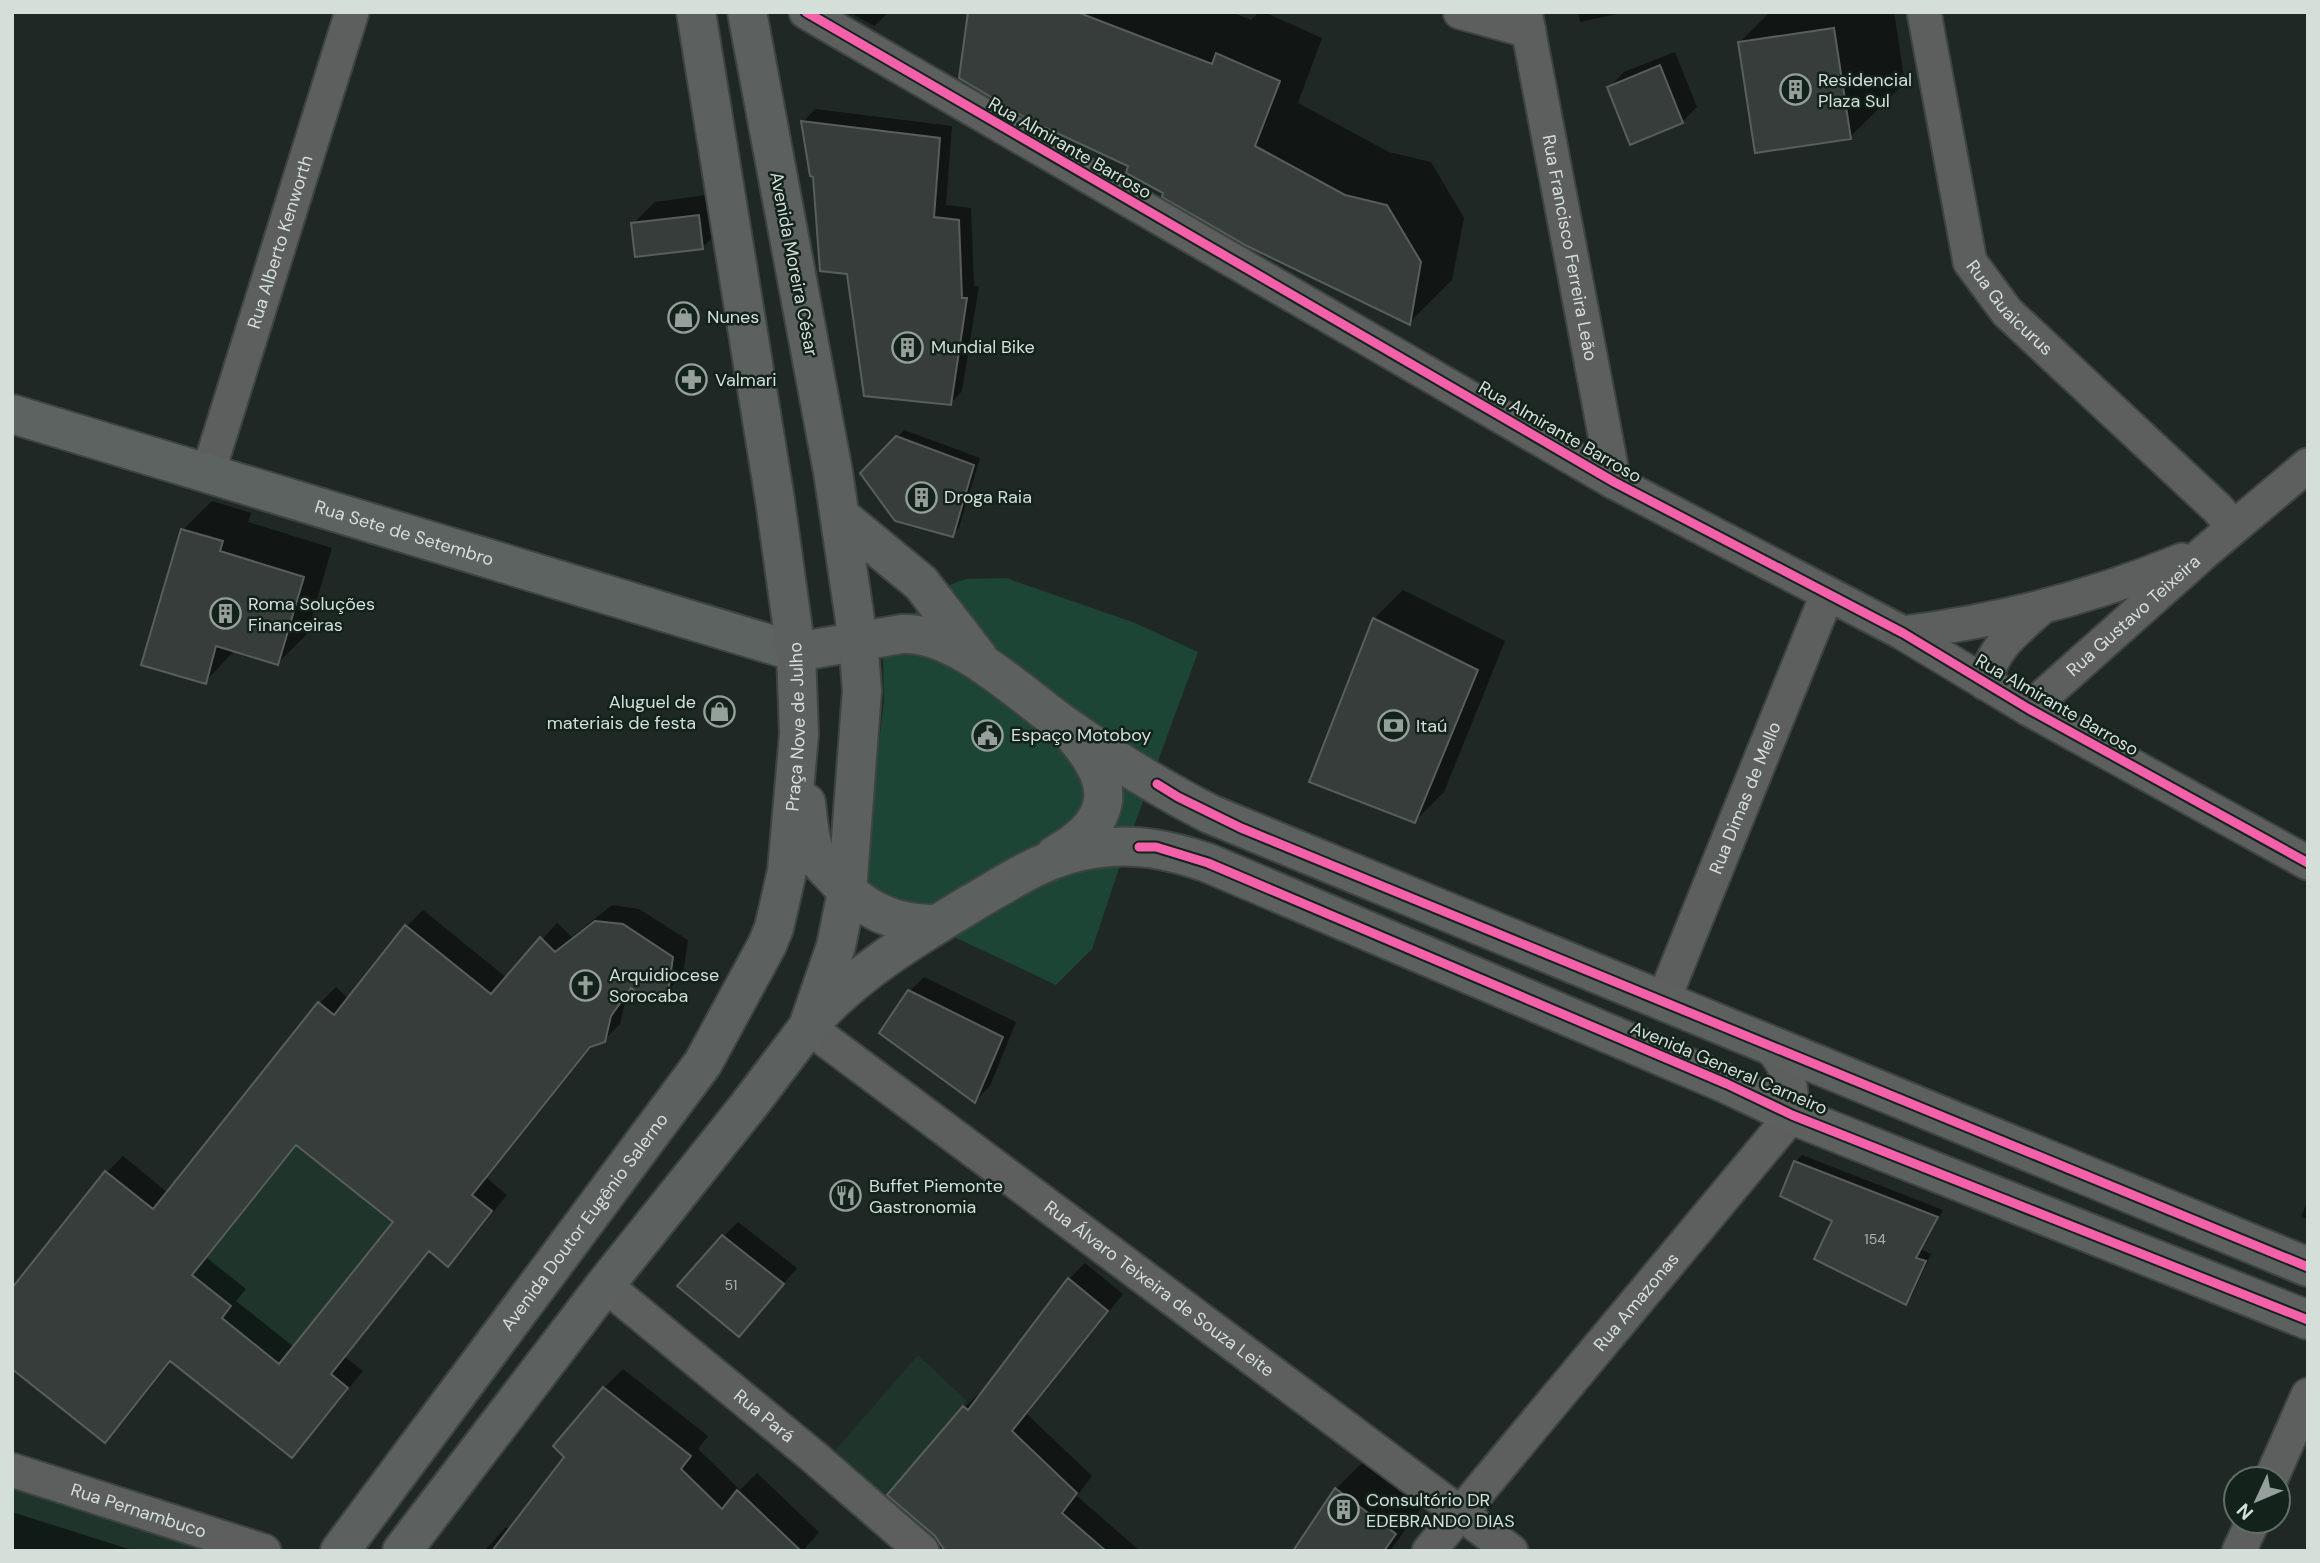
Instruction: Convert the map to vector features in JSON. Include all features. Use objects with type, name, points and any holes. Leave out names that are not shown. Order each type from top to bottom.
[{"type":"main road","name":"Praça Nove de Julho","points":[[696,12],[775,500],[796,652],[799,734],[787,871]]},
{"type":"main road","name":"Avenida Moreira César","points":[[747,12],[841,516]]},
{"type":"main road","name":"Rua Sete de Setembro","points":[[12,414],[796,652]]},
{"type":"main road","points":[[808,1027],[836,946],[847,892],[862,690],[841,516]]},
{"type":"main road","points":[[841,516],[921,583],[984,664]]},
{"type":"main road","points":[[402,1551],[605,1285],[833,999],[874,965],[1083,835],[1104,806],[1101,774],[1092,756],[1067,727],[984,664],[944,643],[916,633],[858,640],[796,652]]},
{"type":"main road","name":"Avenida General Carneiro","points":[[1067,727],[1178,797],[1241,828],[2308,1267]]},
{"type":"main road","points":[[799,734],[809,829],[816,857],[847,892],[862,904],[912,924],[937,924]]},
{"type":"main road","name":"Avenida General Carneiro","points":[[1041,863],[1094,848],[1139,847],[1156,847],[1208,863],[1727,1084],[1792,1115],[2308,1320]]},
{"type":"main road","name":"Avenida Doutor Eugênio Salerno","points":[[340,1551],[703,1063],[767,945],[774,928],[787,871]]},
{"type":"street","name":"Rua Alberto Kenworth","points":[[208,473],[352,12]]},
{"type":"street","name":"Rua Almirante Barroso","points":[[806,12],[1614,482],[1903,633],[2029,709],[2308,863]]},
{"type":"street","points":[[1460,12],[1527,21]]},
{"type":"street","name":"Rua Guaicurus","points":[[1924,12],[1970,262],[2007,312],[2234,527]]},
{"type":"street","name":"Rua Francisco Ferreira Leão","points":[[1527,21],[1614,482]]},
{"type":"street","name":"Rua Gustavo Teixeira","points":[[2029,709],[2207,550],[2308,465]]},
{"type":"street","name":"Rua Gustavo Teixeira","points":[[1903,633],[1963,626],[2043,606],[2128,582],[2207,550]]},
{"type":"street","name":"Rua Dimas de Mello","points":[[1663,1001],[1827,595]]},
{"type":"street","name":"Rua Gustavo Teixeira","points":[[1985,683],[1988,666],[1996,652],[2043,606]]},
{"type":"street","name":"Rua Álvaro Teixeira de Souza Leite","points":[[808,1027],[1511,1551]]},
{"type":"street","points":[[1767,1044],[1779,1055],[1791,1084],[1792,1115]]},
{"type":"street","name":"Rua Amazonas","points":[[1429,1551],[1792,1115]]},
{"type":"street","name":"Rua Pará","points":[[605,1285],[814,1457],[922,1551]]},
{"type":"street","points":[[2277,1465],[2308,1395]]},
{"type":"street","name":"Rua Pernambuco","points":[[12,1470],[264,1551]]},
{"type":"street","points":[[2239,1551],[2246,1535]]},
{"type":"shaded area","points":[[405,925],[578,1063],[473,1195],[492,1211],[448,1267],[428,1251],[331,1374],[348,1388],[292,1458],[170,1362],[105,1443],[12,1369],[12,1288],[105,1171],[153,1209],[318,1002],[334,1015]]},
{"type":"shaded area","points":[[918,1355],[967,1401],[882,1501],[832,1454]]},
{"type":"shaded area","points":[[12,1483],[214,1551],[12,1551]]},
{"type":"green space","points":[[1006,578],[1135,623],[1198,652],[1092,949],[1056,985],[912,917],[865,898],[865,857],[884,701],[883,653],[931,592],[966,579]]},
{"type":"building","points":[[968,12],[1077,12],[1212,64],[1216,53],[1280,81],[1255,146],[1345,195],[1387,205],[1421,262],[1410,325],[1247,246],[1126,173],[1128,166],[1031,121],[959,78]]},
{"type":"building","name":"Residencial Plaza Sul","points":[[1834,28],[1851,139],[1755,153],[1738,42]]},
{"type":"building","points":[[1660,65],[1683,123],[1630,145],[1607,87]]},
{"type":"building","points":[[801,121],[940,138],[934,217],[959,220],[962,298],[967,298],[951,405],[864,396],[847,274],[820,271],[813,177],[810,176]]},
{"type":"building","points":[[699,215],[703,249],[635,257],[631,223]]},
{"type":"building","name":"Droga Raia","points":[[896,436],[974,465],[953,537],[895,521],[860,473]]},
{"type":"building","name":"Roma Soluções Financeiras","points":[[181,529],[223,541],[220,551],[304,577],[278,665],[216,646],[206,684],[141,665]]},
{"type":"building","name":"Itaú","points":[[1373,618],[1478,670],[1415,823],[1309,782]]},
{"type":"building","points":[[595,921],[623,924],[673,957],[668,993],[647,1000],[631,988],[611,1016],[605,1042],[590,1047],[472,1195],[492,1211],[448,1267],[429,1251],[331,1374],[348,1388],[292,1458],[170,1361],[105,1443],[12,1369],[12,1288],[105,1171],[153,1209],[318,1002],[334,1015],[405,925],[491,994],[540,937],[555,952]],"holes":[[[296,1145],[393,1222],[279,1364],[222,1318],[231,1306],[192,1275]]]},
{"type":"building","points":[[908,990],[1003,1037],[975,1103],[879,1033]]},
{"type":"building","points":[[1794,1161],[1938,1217],[1916,1258],[1926,1261],[1906,1305],[1814,1259],[1832,1221],[1780,1196]]},
{"type":"building","points":[[722,1235],[784,1284],[739,1337],[677,1286]]},
{"type":"building","points":[[1068,1278],[1108,1311],[1012,1431],[1077,1493],[1062,1513],[1106,1551],[945,1551],[935,1536],[887,1495],[963,1406],[968,1410]]},
{"type":"building","points":[[603,1387],[691,1456],[681,1469],[722,1509],[737,1490],[801,1551],[492,1551],[564,1457],[553,1446]]},
{"type":"building","name":"Consultório DR EDEBRANDO DIAS","points":[[1335,1488],[1396,1534],[1384,1551],[1293,1551]]},
{"type":"cycle path","points":[[806,12],[1614,482],[1903,633],[2029,709],[2308,863]]},
{"type":"cycle path","points":[[1157,784],[1241,828],[2308,1267]]},
{"type":"cycle path","points":[[1139,847],[1156,847],[1208,863],[1727,1084],[1792,1115],[2308,1320]]},
{"type":"place","name":"Residencial Plaza Sul","points":[[1795,90]]},
{"type":"place","name":"Nunes","points":[[684,317]]},
{"type":"place","name":"Mundial Bike","points":[[908,347]]},
{"type":"place","name":"Valmari","points":[[692,380]]},
{"type":"place","name":"Droga Raia","points":[[921,497]]},
{"type":"place","name":"Roma Soluções Financeiras","points":[[225,614]]},
{"type":"place","name":"Aluguel de materiais de festa","points":[[719,712]]},
{"type":"place","name":"Itaú","points":[[1393,726]]},
{"type":"place","name":"Espaço Motoboy","points":[[988,735]]},
{"type":"place","name":"Arquidiocese Sorocaba","points":[[586,985]]},
{"type":"place","name":"Buffet Piemonte Gastronomia","points":[[846,1196]]},
{"type":"place","name":"Consultório DR EDEBRANDO DIAS","points":[[1343,1510]]}]
